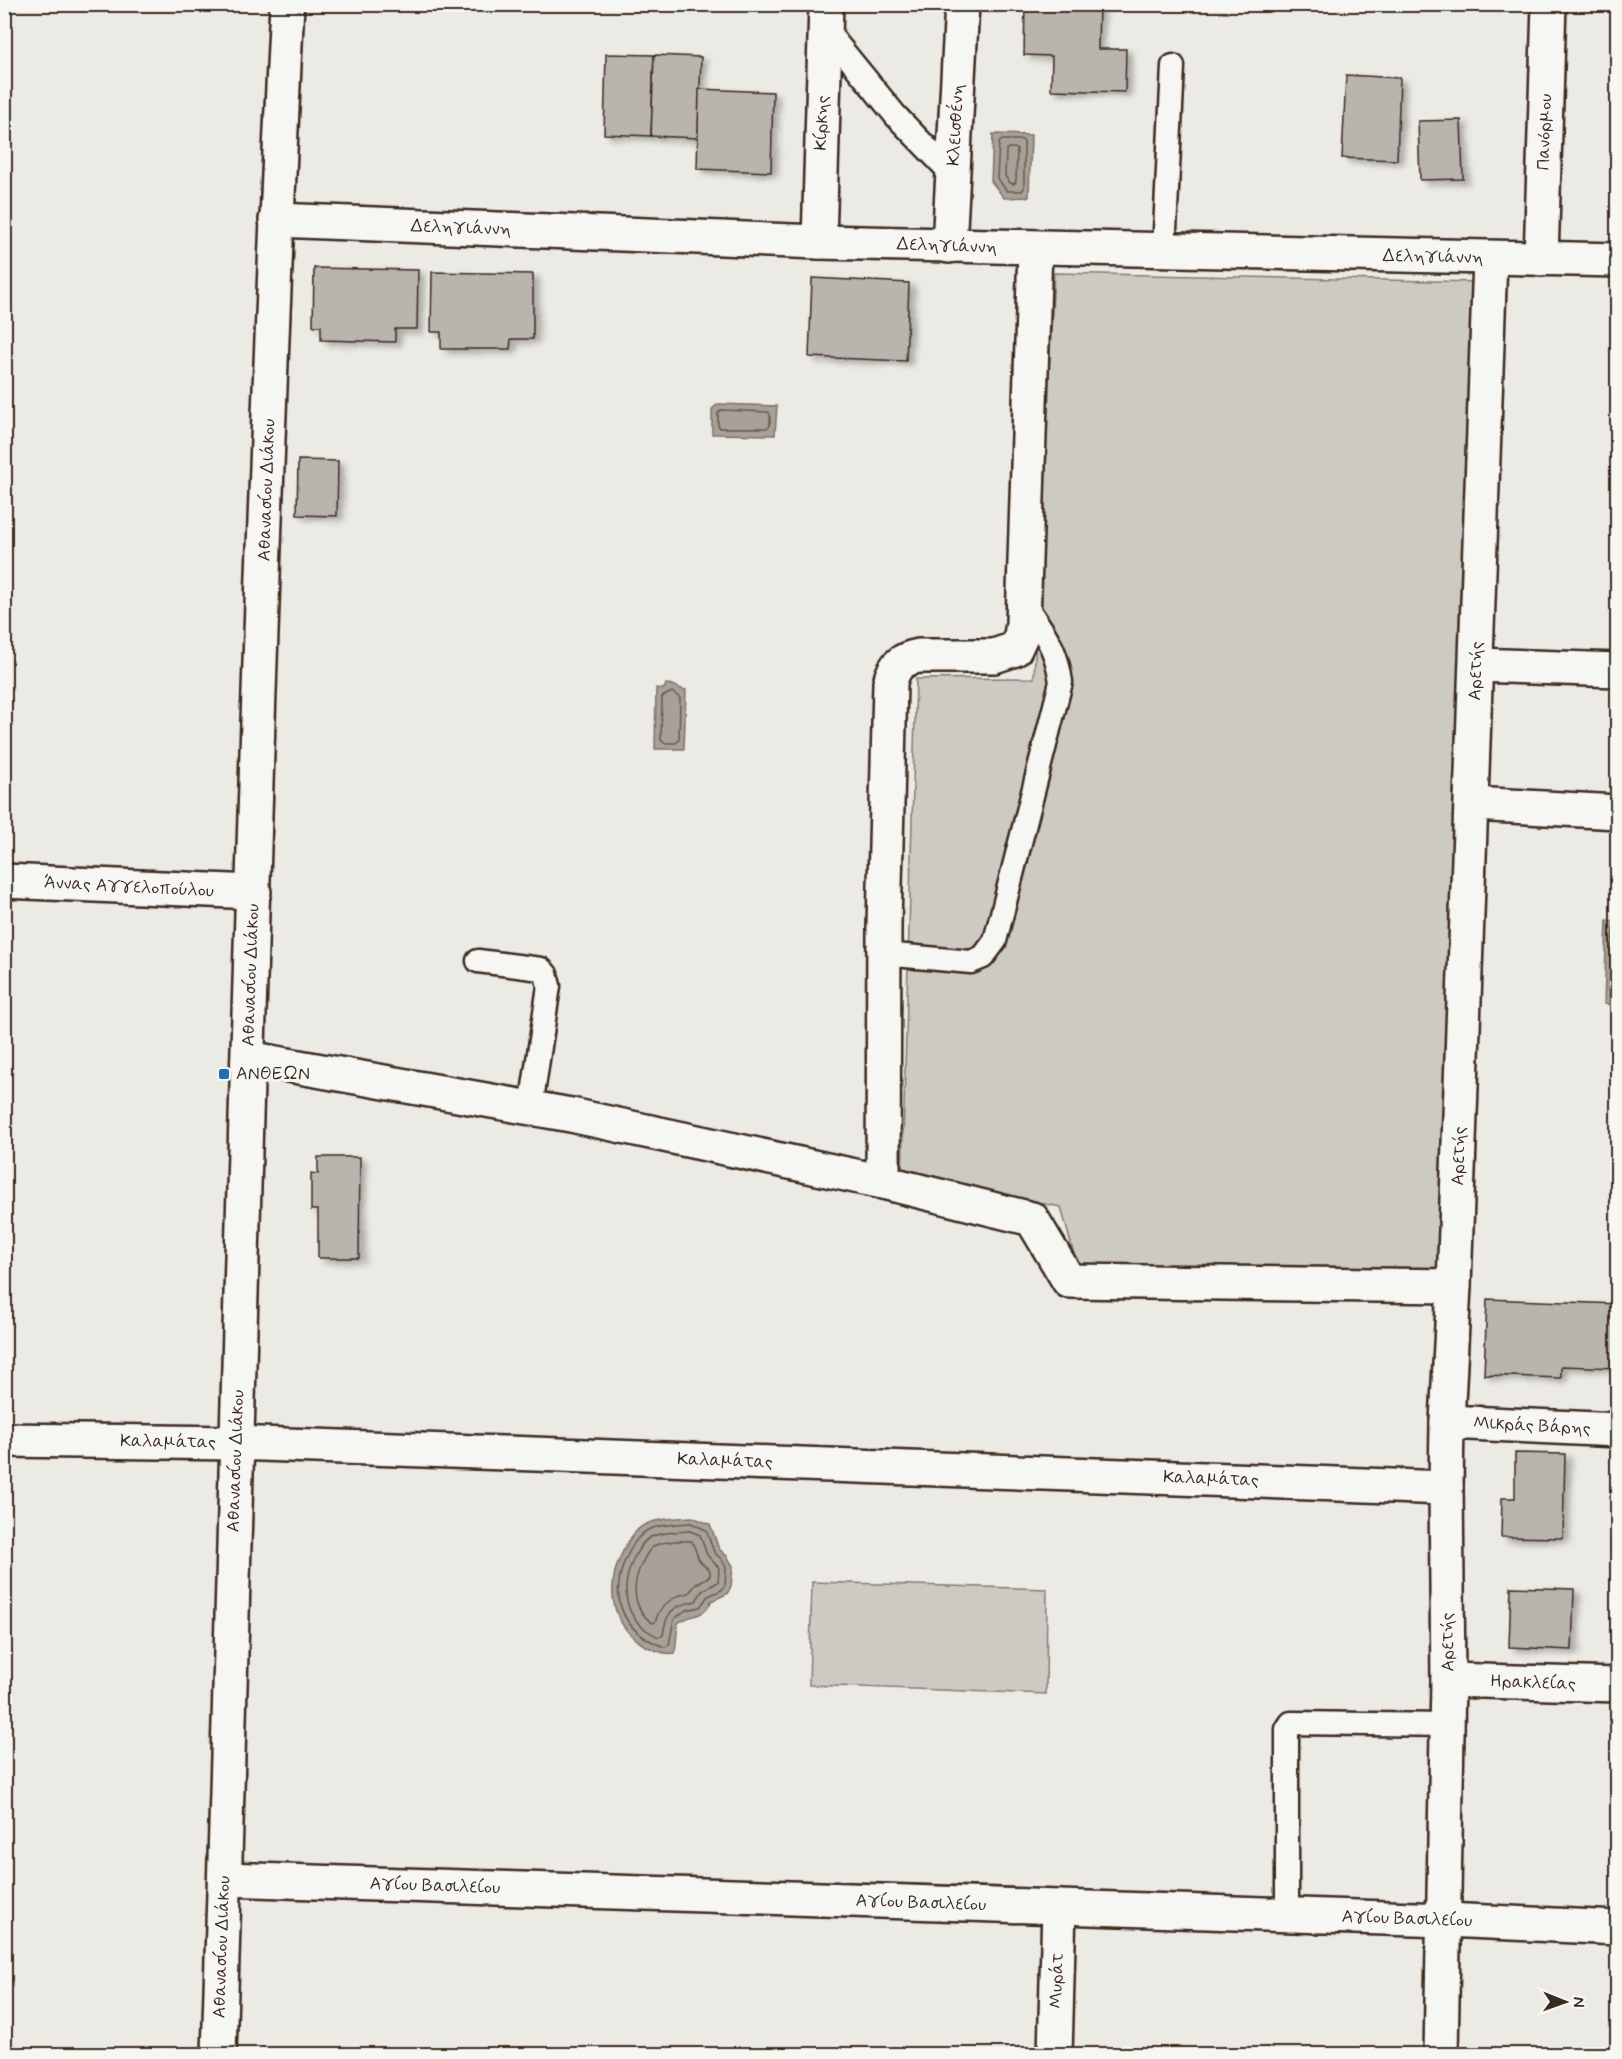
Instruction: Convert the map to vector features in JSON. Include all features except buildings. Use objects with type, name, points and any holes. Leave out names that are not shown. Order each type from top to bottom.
[{"type":"street","name":"Αθανασίου Διάκου","points":[[219,2055],[248,1058],[276,220],[287,4]]},
{"type":"street","name":"Κλεισθένη","points":[[949,246],[962,4]]},
{"type":"street","name":"Πανόρμου","points":[[1541,259],[1549,4]]},
{"type":"street","name":"Κίρκης","points":[[819,242],[825,17]]},
{"type":"street","name":"Δεληγιάννη","points":[[276,220],[949,246],[1617,261]]},
{"type":"street","points":[[883,1182],[884,954],[890,683],[892,673],[899,663],[919,656],[994,657],[1015,649],[1021,636],[1024,603],[1035,248]]},
{"type":"street","name":"Αρετής","points":[[1441,2055],[1448,1725],[1447,1422],[1472,804],[1490,258]]},
{"type":"street","points":[[1477,665],[1617,670]]},
{"type":"street","points":[[1472,804],[1617,812]]},
{"type":"street","name":"Άννας Αγγελοπούλου","points":[[4,881],[254,892]]},
{"type":"street","points":[[248,1058],[531,1107],[883,1182],[1032,1219],[1069,1281],[1454,1286]]},
{"type":"street","name":"Μικράς Βάρης","points":[[1447,1422],[1617,1430]]},
{"type":"street","name":"Καλαμάτας","points":[[4,1440],[236,1443],[1446,1488]]},
{"type":"street","name":"Ηρακλείας","points":[[1448,1680],[1617,1685]]},
{"type":"street","name":"Αγίου Βασιλείου","points":[[225,1879],[1445,1920],[1617,1928]]},
{"type":"street","name":"Μυράτ","points":[[1055,2055],[1059,1907]]},
{"type":"lane","points":[[825,17],[896,116],[953,175]]},
{"type":"lane","points":[[1164,251],[1173,66]]},
{"type":"lane","points":[[884,954],[971,962],[983,957],[995,941],[1061,682],[1058,660],[1052,645],[1024,603]]},
{"type":"lane","points":[[478,961],[542,969],[546,974],[549,986],[531,1107]]},
{"type":"lane","points":[[1287,1915],[1287,1729],[1291,1723],[1448,1725]]},
{"type":"shaded area","points":[[1054,273],[1479,282],[1437,1289],[1080,1277],[1061,1207],[902,1178],[916,679],[1034,678]]},
{"type":"shaded area","points":[[812,1582],[1047,1589],[1046,1694],[809,1685]]},
{"type":"water","points":[[993,134],[1031,135],[1029,197],[1004,198],[991,181]]},
{"type":"water","points":[[718,404],[777,406],[775,435],[712,434],[712,409]]},
{"type":"water","points":[[666,684],[686,690],[684,749],[655,749],[656,688],[664,689]]},
{"type":"water","points":[[1607,920],[1617,921],[1617,1005],[1604,1004]]},
{"type":"water","points":[[692,1517],[710,1524],[719,1549],[733,1566],[731,1586],[727,1594],[711,1601],[702,1613],[678,1623],[675,1653],[663,1653],[644,1645],[624,1626],[614,1603],[614,1577],[623,1551],[638,1529],[657,1521]]},
{"type":"place","name":"ΑΝΘΕΩΝ","points":[[224,1074]]}]
